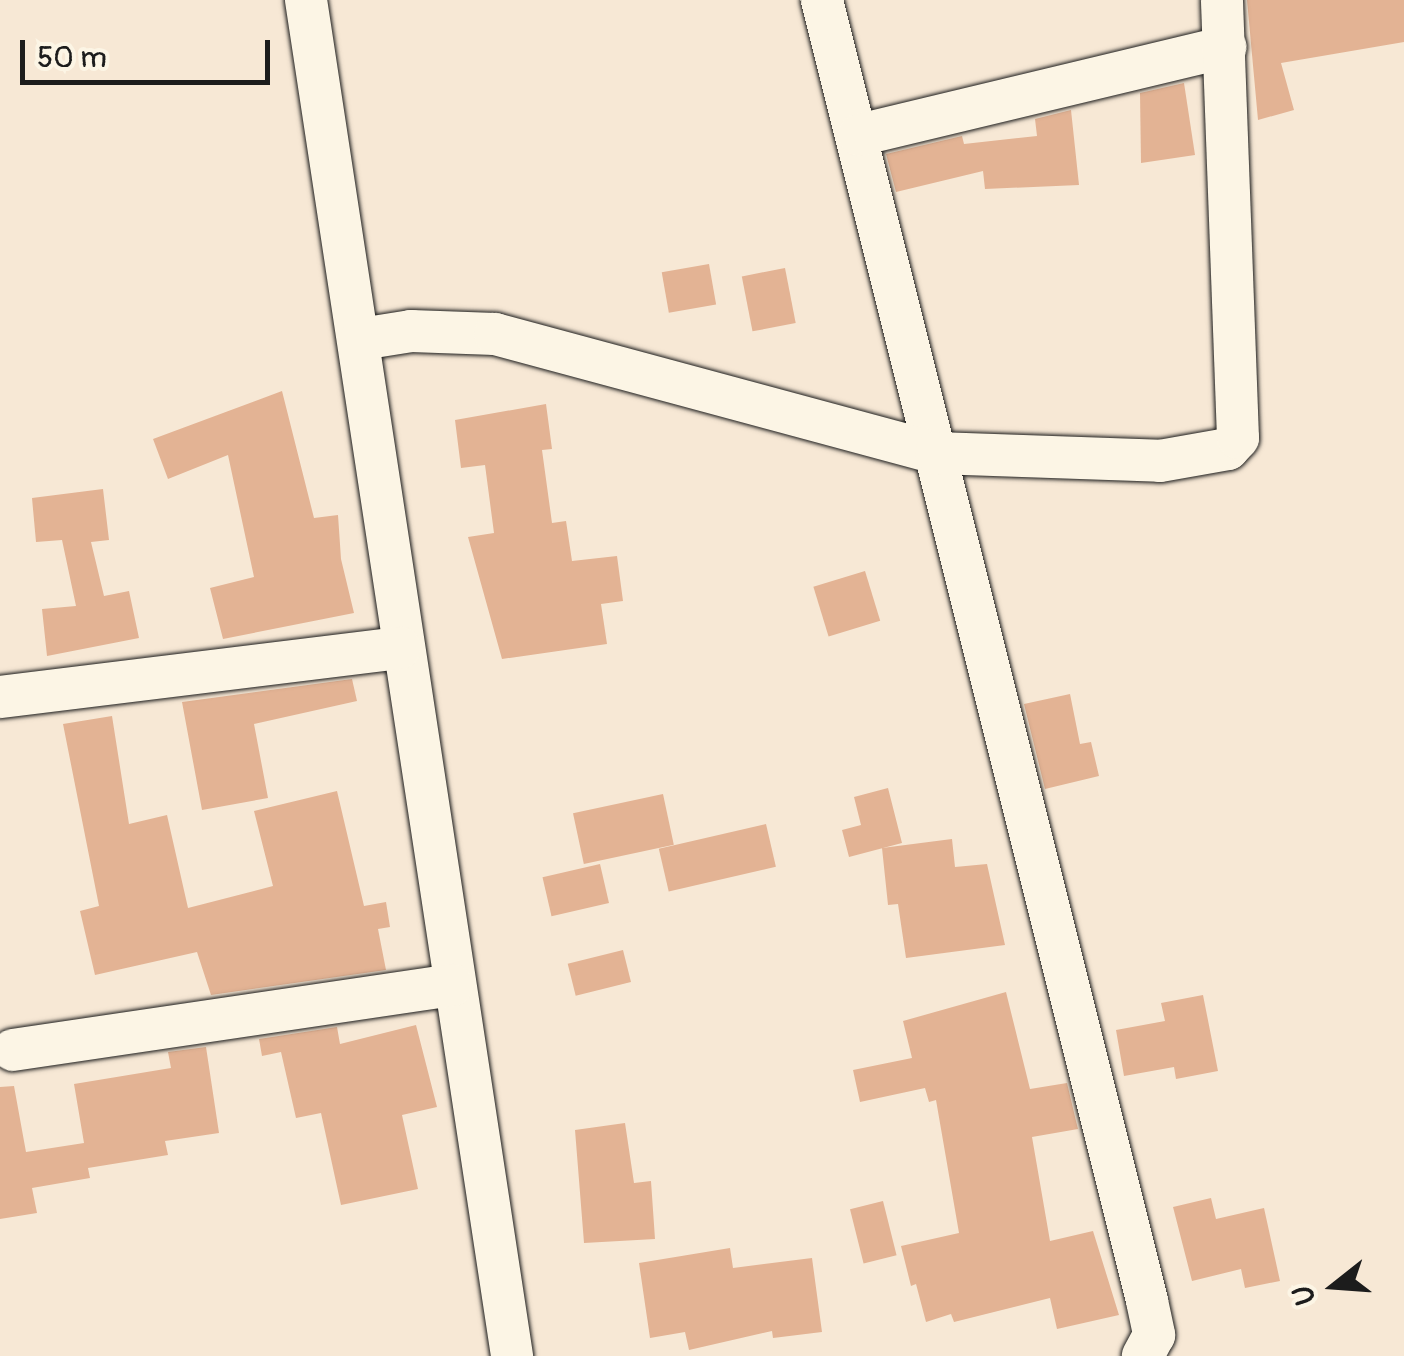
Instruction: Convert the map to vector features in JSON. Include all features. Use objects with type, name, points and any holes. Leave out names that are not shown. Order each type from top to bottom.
[{"type":"street","points":[[306,0],[361,339],[400,648],[512,1356]]},
{"type":"street","points":[[822,0],[859,135],[1148,1301],[1154,1335],[1142,1356]]},
{"type":"street","points":[[361,339],[411,331],[495,334],[936,453],[1160,460],[1228,449],[1238,438],[1222,0]]},
{"type":"street","points":[[859,135],[1226,47]]},
{"type":"street","points":[[0,697],[400,648]]},
{"type":"street","points":[[13,1050],[452,985]]},
{"type":"building","points":[[1247,0],[1404,0],[1404,42],[1281,63],[1294,110],[1258,120]]},
{"type":"building","points":[[1184,83],[1195,155],[1141,163],[1140,93]]},
{"type":"building","points":[[1071,110],[1079,185],[985,189],[983,171],[896,192],[886,154],[962,136],[964,144],[1037,136],[1035,119]]},
{"type":"building","points":[[709,264],[716,304],[669,313],[662,272]]},
{"type":"building","points":[[785,268],[796,323],[752,331],[742,276]]},
{"type":"building","points":[[282,391],[314,518],[338,515],[341,559],[354,613],[223,639],[210,588],[254,577],[228,455],[168,479],[153,439]]},
{"type":"building","points":[[546,404],[552,449],[542,450],[552,523],[566,521],[572,561],[617,556],[623,601],[601,604],[607,644],[502,659],[468,537],[494,533],[485,465],[461,468],[455,420]]},
{"type":"building","points":[[103,489],[109,540],[91,542],[104,596],[129,591],[139,638],[47,656],[42,609],[76,606],[62,540],[36,542],[32,498]]},
{"type":"building","points":[[865,571],[880,621],[829,637],[813,587]]},
{"type":"building","points":[[352,679],[357,701],[254,724],[268,798],[202,810],[182,702]]},
{"type":"building","points":[[1070,694],[1080,744],[1091,742],[1099,776],[1045,789],[1024,704]]},
{"type":"building","points":[[112,716],[129,824],[167,815],[188,908],[273,886],[254,811],[337,791],[364,906],[386,902],[390,927],[378,929],[386,970],[211,995],[197,952],[95,975],[80,911],[99,906],[63,724]]},
{"type":"building","points":[[888,788],[902,843],[849,857],[842,830],[861,825],[854,797]]},
{"type":"building","points":[[663,794],[674,845],[584,864],[573,813]]},
{"type":"building","points":[[766,824],[776,867],[669,892],[659,849]]},
{"type":"building","points":[[952,839],[955,867],[987,864],[1005,945],[906,958],[898,904],[888,905],[882,848]]},
{"type":"building","points":[[600,864],[609,903],[552,916],[543,877]]},
{"type":"building","points":[[623,950],[631,982],[576,996],[568,964]]},
{"type":"building","points":[[1006,992],[1030,1089],[1067,1083],[1078,1129],[1032,1137],[1050,1241],[1093,1231],[1119,1315],[1057,1329],[1050,1298],[954,1322],[951,1314],[926,1322],[916,1284],[911,1286],[901,1246],[959,1233],[936,1100],[929,1102],[925,1088],[860,1102],[853,1070],[912,1058],[903,1021]]},
{"type":"building","points":[[1203,995],[1218,1071],[1176,1079],[1174,1067],[1124,1076],[1116,1030],[1165,1021],[1161,1003]]},
{"type":"building","points":[[416,1025],[437,1107],[402,1115],[418,1189],[341,1205],[321,1113],[296,1118],[281,1052],[262,1056],[259,1039],[337,1027],[340,1044]]},
{"type":"building","points":[[206,1047],[219,1133],[165,1141],[168,1155],[88,1168],[90,1178],[32,1188],[37,1213],[0,1219],[0,1087],[14,1086],[26,1152],[84,1143],[74,1084],[171,1068],[168,1052]]},
{"type":"building","points":[[625,1123],[634,1183],[651,1181],[655,1239],[584,1243],[575,1130]]},
{"type":"building","points":[[1211,1198],[1216,1219],[1264,1208],[1280,1281],[1245,1288],[1241,1269],[1192,1281],[1173,1207]]},
{"type":"building","points":[[883,1201],[897,1255],[864,1264],[850,1209]]},
{"type":"building","points":[[730,1248],[733,1268],[812,1258],[822,1332],[773,1338],[772,1331],[689,1350],[685,1332],[650,1338],[639,1263]]}]
